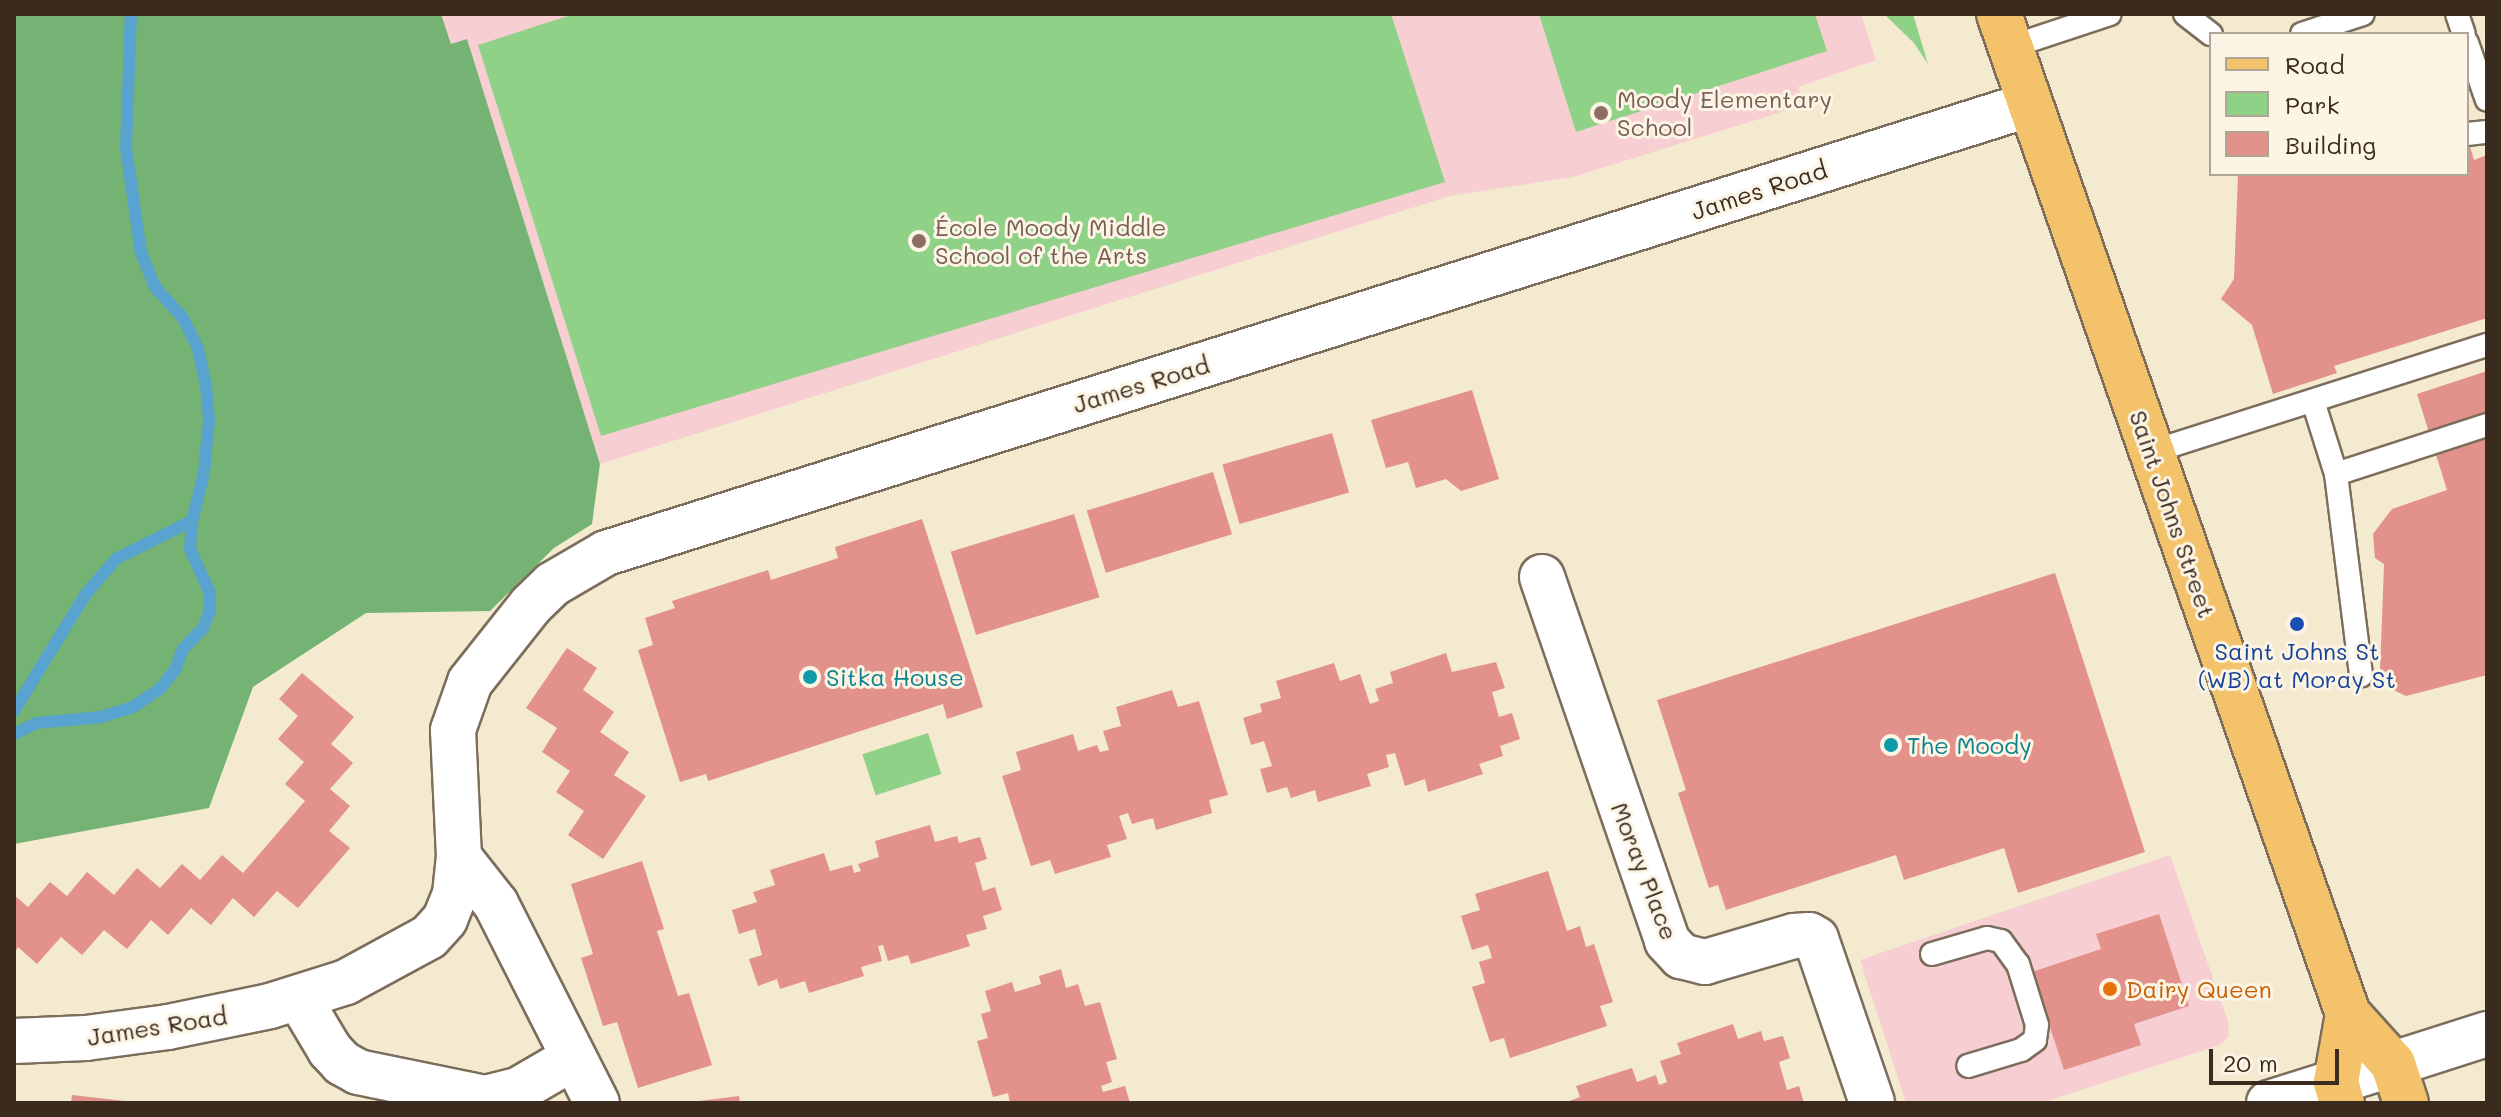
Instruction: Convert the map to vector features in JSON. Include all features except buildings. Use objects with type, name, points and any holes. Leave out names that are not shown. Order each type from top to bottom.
[{"type":"main road","name":"Saint Johns Street","points":[[2005,31],[2028,105],[2348,1014],[2400,1084]]},
{"type":"main road","name":"Saint Johns Street","points":[[2339,1092],[2348,1014]]},
{"type":"street","name":"James Road","points":[[14,1041],[86,1038],[168,1027],[299,998],[346,982],[429,937],[445,919],[455,894],[459,857],[453,730],[470,682],[506,632],[542,594],[577,567],[606,553],[2028,105]]},
{"type":"street","name":"Moray Place","points":[[1542,577],[1667,941],[1681,956],[1705,962],[1794,936],[1809,935],[1816,939],[1872,1103]]},
{"type":"street","points":[[459,857],[496,904],[597,1103]]},
{"type":"street","points":[[299,998],[330,1050],[342,1063],[358,1072],[485,1098],[518,1090],[573,1058]]},
{"type":"street","points":[[2269,1103],[2400,1084],[2487,1034]]},
{"type":"lane","points":[[2005,31],[2110,14]]},
{"type":"lane","points":[[2185,14],[2209,32]]},
{"type":"lane","points":[[2308,32],[2363,14]]},
{"type":"lane","points":[[2469,49],[2487,100]]},
{"type":"lane","points":[[2151,452],[2487,345]]},
{"type":"lane","points":[[2313,401],[2336,474],[2361,675]]},
{"type":"lane","points":[[2336,474],[2487,425]]},
{"type":"lane","points":[[1932,954],[1987,938],[2001,941],[2018,964],[2037,1025],[2035,1040],[2021,1050],[1968,1066]]},
{"type":"shaded area","name":"École Moody Middle School of the Arts","points":[[441,14],[1861,14],[1876,60],[1798,87],[1804,105],[1573,177],[1450,196],[600,464],[467,40],[451,44]]},
{"type":"shaded area","points":[[2170,855],[2228,1021],[2229,1036],[2220,1045],[2041,1103],[1906,1103],[1860,960]]},
{"type":"green space","points":[[14,14],[441,14],[451,44],[467,39],[600,464],[592,524],[554,548],[490,611],[366,613],[253,687],[209,808],[14,844]]},
{"type":"green space","name":"École Moody Middle School of the Arts","points":[[574,14],[1391,14],[1445,182],[601,436],[478,45]]},
{"type":"green space","points":[[1539,14],[1815,14],[1827,51],[1576,132]]},
{"type":"green space","points":[[1884,14],[1913,14],[1928,64],[1914,43]]},
{"type":"green space","points":[[928,733],[941,774],[876,795],[862,754]]},
{"type":"waterway","points":[[14,734],[37,723],[101,717],[133,707],[160,689],[175,670],[183,649],[203,628],[210,611],[210,593],[190,549],[192,521],[204,473],[209,420],[206,386],[198,348],[182,317],[155,287],[141,253],[126,148],[131,14]]},
{"type":"waterway","points":[[14,711],[85,595],[116,559],[192,521]]},
{"type":"place","name":"Moody Elementary School","points":[[1601,113]]},
{"type":"place","name":"École Moody Middle School of the Arts","points":[[919,241]]},
{"type":"place","name":"Saint Johns St (WB) at Moray St","points":[[2297,624]]},
{"type":"place","name":"Sitka House","points":[[810,677]]},
{"type":"place","name":"The Moody","points":[[1891,745]]},
{"type":"place","name":"Dairy Queen","points":[[2110,989]]}]
